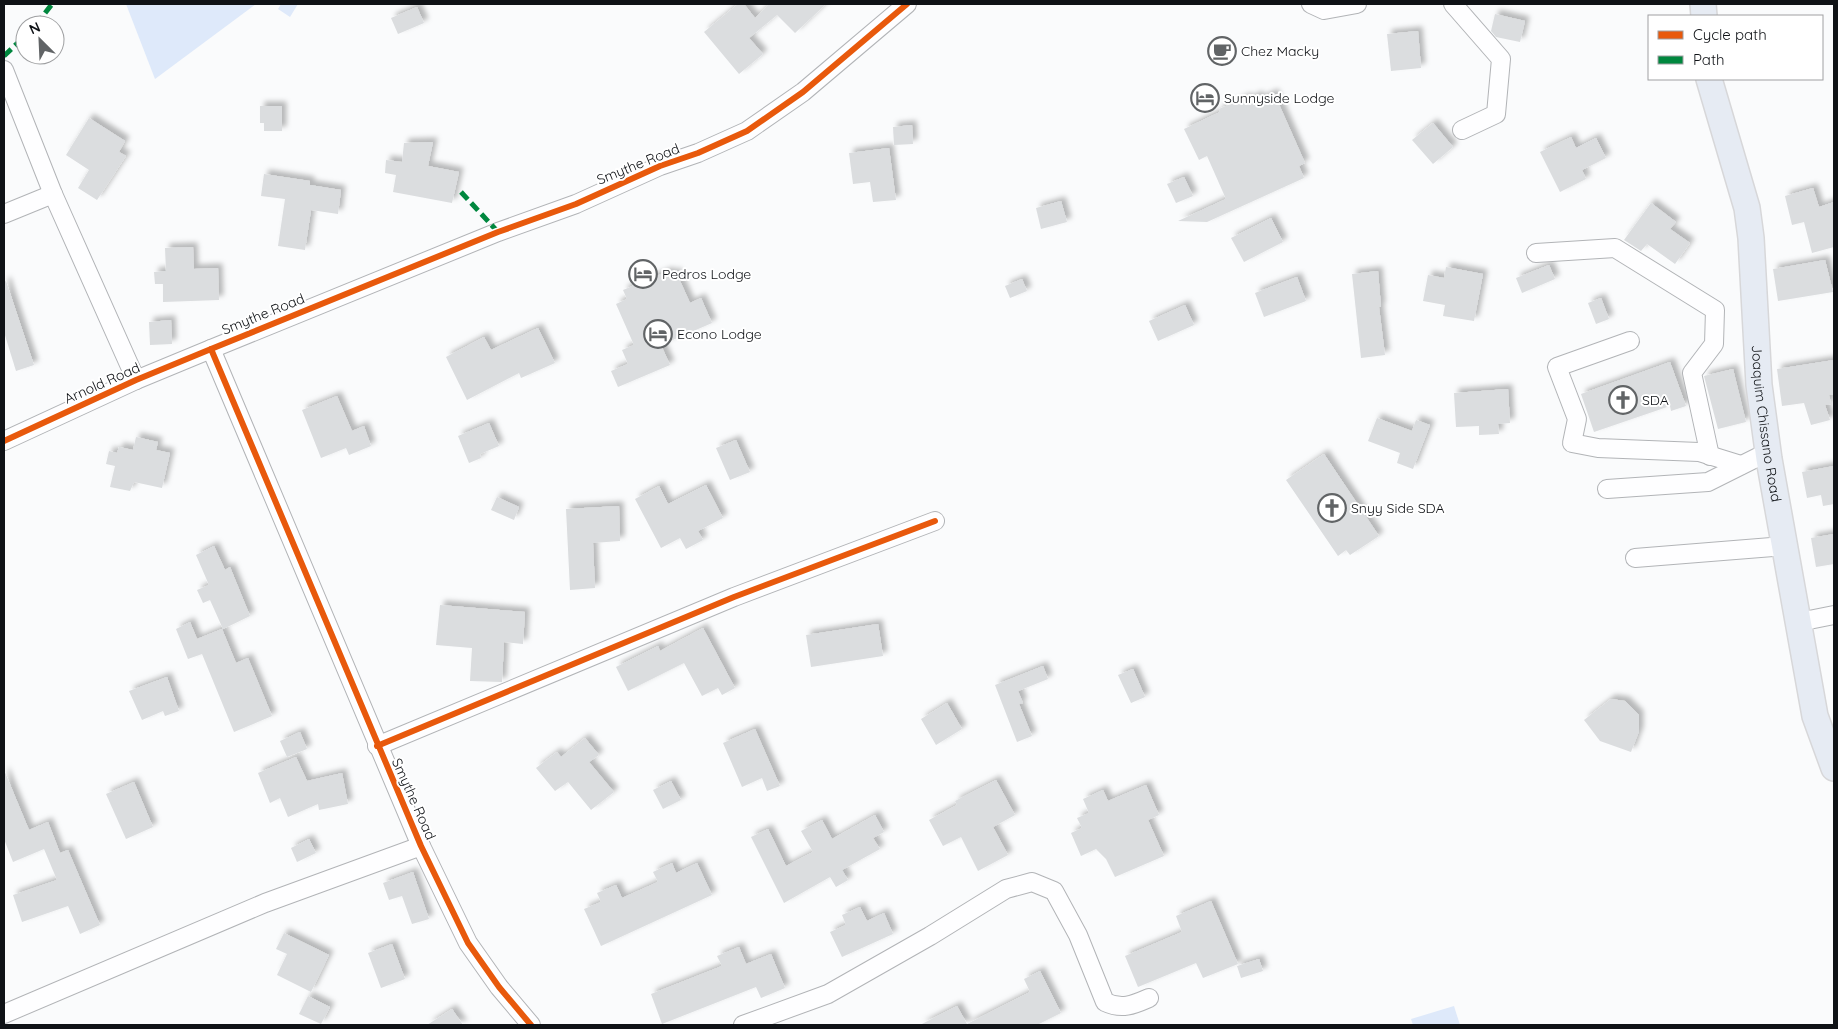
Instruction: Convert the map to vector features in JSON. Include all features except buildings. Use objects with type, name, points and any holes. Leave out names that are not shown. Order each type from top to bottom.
[{"type":"highway","name":"Joaquim Chissano Road","points":[[1709,80],[1747,208],[1751,238],[1759,385],[1768,452],[1816,716],[1834,768]]},
{"type":"street","name":"Smythe Road","points":[[531,1025],[499,987],[468,943],[421,846],[377,746],[211,349],[498,232],[576,204],[660,166],[698,153],[748,131],[803,92],[907,4]]},
{"type":"street","points":[[1311,4],[1324,10],[1357,4]]},
{"type":"street","points":[[1453,4],[1501,59],[1496,114],[1462,130]]},
{"type":"street","points":[[4,70],[53,194],[136,380]]},
{"type":"street","points":[[4,214],[53,194]]},
{"type":"street","points":[[1536,253],[1615,248],[1715,310],[1714,344],[1692,373],[1710,456]]},
{"type":"street","points":[[1630,341],[1557,367],[1577,420],[1572,443],[1598,448],[1700,452],[1741,465]]},
{"type":"street","name":"Arnold Road","points":[[4,441],[136,380],[211,349]]},
{"type":"street","points":[[1607,489],[1708,482],[1768,452]]},
{"type":"street","points":[[377,746],[734,597],[935,521]]},
{"type":"street","points":[[1635,558],[1785,546]]},
{"type":"street","points":[[1799,622],[1834,615]]},
{"type":"street","points":[[4,1014],[265,903],[421,846]]},
{"type":"street","points":[[743,1025],[828,994],[930,936],[1006,889],[1032,882],[1054,891],[1078,935],[1105,1002],[1114,1007],[1129,1007],[1149,998]]},
{"type":"shaded area","points":[[126,4],[256,4],[155,79]]},
{"type":"shaded area","points":[[281,4],[298,4],[290,17],[278,9]]},
{"type":"shaded area","points":[[1454,1006],[1460,1025],[1413,1025],[1411,1019]]},
{"type":"marked path","points":[[44,15],[52,4]]},
{"type":"marked path","points":[[4,56],[15,46]]},
{"type":"marked path","points":[[461,192],[498,232]]},
{"type":"cycle path","points":[[4,441],[136,380],[498,232],[576,204],[660,166],[698,153],[747,131],[803,92],[907,4]]},
{"type":"cycle path","points":[[211,349],[421,846],[468,943],[499,987],[531,1025]]},
{"type":"cycle path","points":[[377,746],[734,597],[935,521]]},
{"type":"place","name":"Chez Macky","points":[[1222,51]]},
{"type":"place","name":"Sunnyside Lodge","points":[[1205,98]]},
{"type":"place","name":"Pedros Lodge","points":[[643,274]]},
{"type":"place","name":"Econo Lodge","points":[[658,334]]},
{"type":"place","name":"SDA","points":[[1623,400]]},
{"type":"place","name":"Snyy Side SDA","points":[[1332,508]]}]
